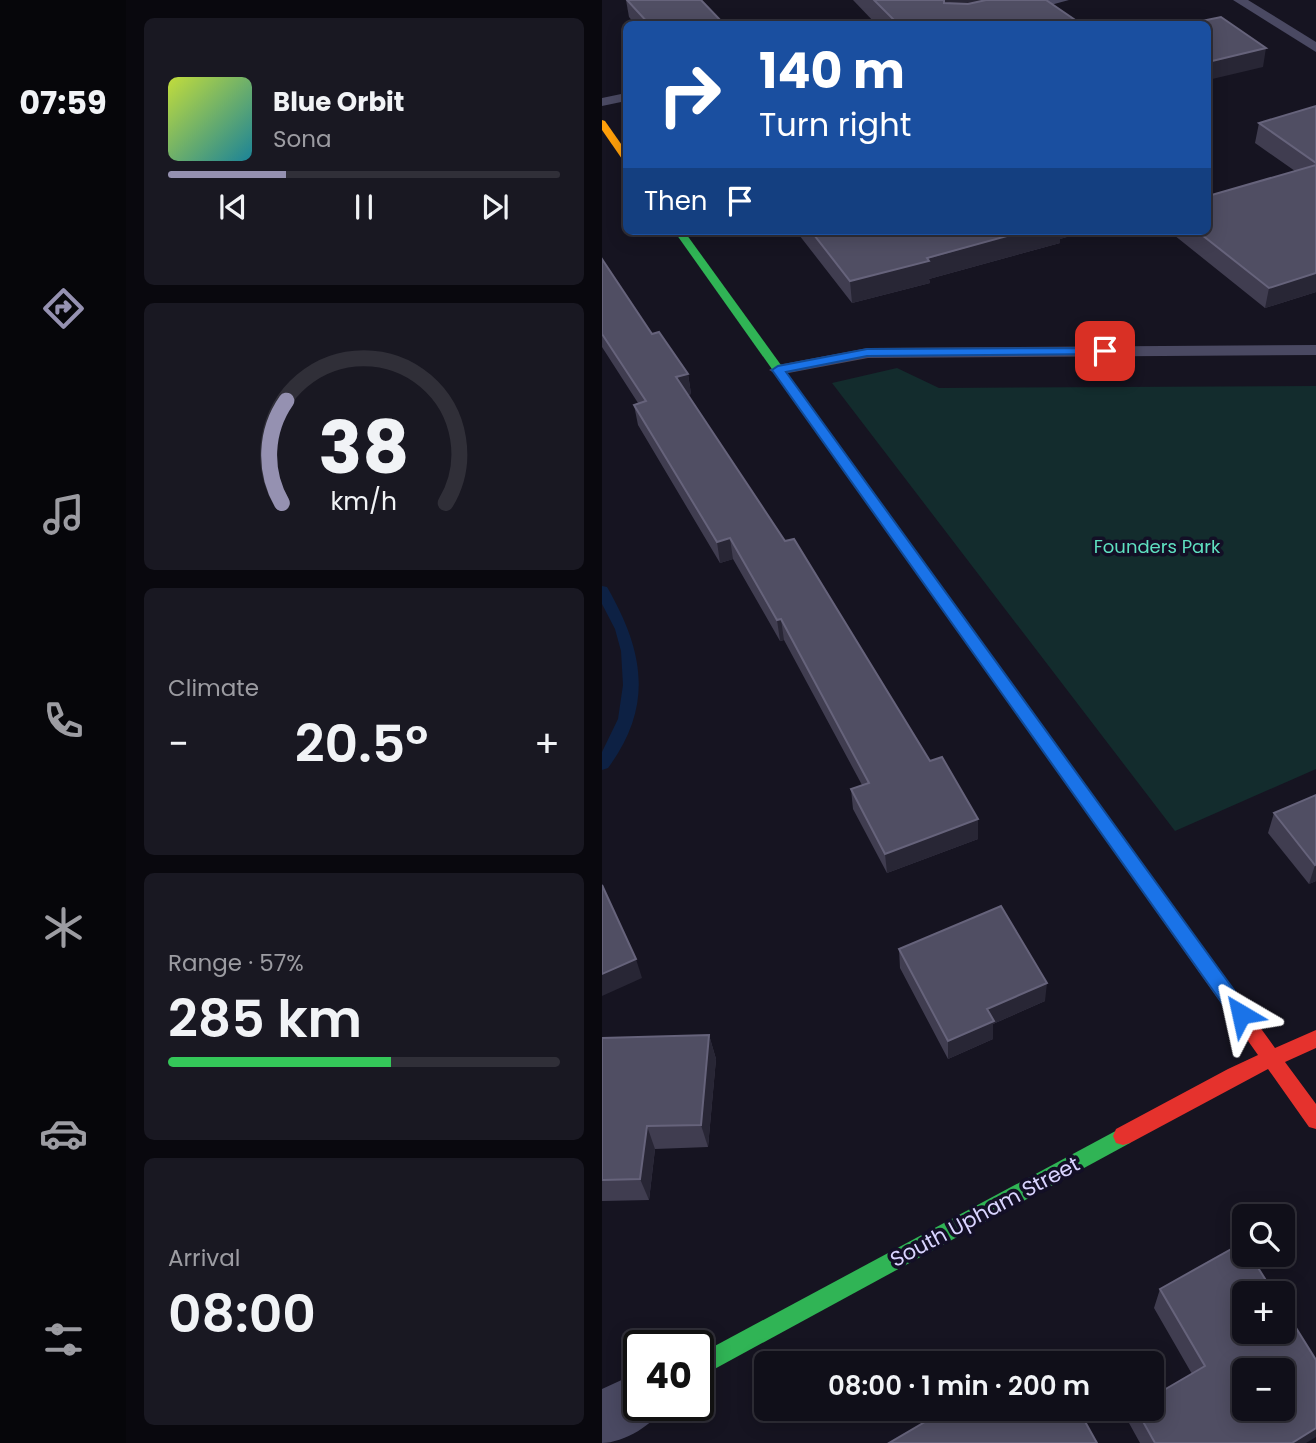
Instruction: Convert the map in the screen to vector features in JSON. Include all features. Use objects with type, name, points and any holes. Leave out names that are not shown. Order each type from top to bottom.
[{"type":"street","points":[[602,123],[623,153]]},
{"type":"street","points":[[682,235],[1316,1120]]},
{"type":"street","name":"South Upham Street","points":[[714,1358],[1235,1075],[1316,1039]]},
{"type":"street","points":[[602,1419],[623,1408]]},
{"type":"lane","points":[[1014,11],[1063,0]]},
{"type":"lane","points":[[1239,0],[1316,48]]},
{"type":"lane","points":[[602,102],[623,98]]},
{"type":"lane","points":[[778,370],[867,352],[1316,350]]},
{"type":"green space","name":"Founders Park","points":[[897,368],[939,388],[1316,386],[1316,769],[1175,831],[832,383]]},
{"type":"building","points":[[627,0],[701,0],[721,21],[646,21]]},
{"type":"building","points":[[874,0],[944,0],[944,3],[968,4],[986,0],[1046,0],[1077,21],[895,21]]},
{"type":"building","points":[[1221,17],[1266,48],[1211,61],[1211,21],[1202,21]]},
{"type":"building","points":[[1316,106],[1316,163],[1259,123]]},
{"type":"building","points":[[1316,165],[1316,273],[1269,288],[1202,235],[1211,235],[1211,195]]},
{"type":"building","points":[[814,235],[1010,235],[927,258],[929,261],[850,281]]},
{"type":"building","points":[[602,259],[652,334],[659,332],[688,374],[676,377],[785,541],[794,539],[930,761],[942,757],[978,819],[885,854],[851,789],[869,783],[781,619],[777,620],[730,538],[717,542],[634,405],[646,401],[602,334]]},
{"type":"building","points":[[1316,795],[1316,864],[1315,865],[1274,813]]},
{"type":"building","points":[[602,885],[636,959],[602,974]]},
{"type":"building","points":[[1001,906],[1047,983],[987,1009],[994,1021],[948,1041],[899,949]]},
{"type":"building","points":[[709,1035],[701,1125],[647,1126],[640,1179],[602,1180],[602,1038]]},
{"type":"building","points":[[1232,1249],[1232,1267],[1258,1267],[1266,1281],[1232,1281],[1232,1344],[1295,1344],[1295,1326],[1316,1360],[1316,1428],[1292,1443],[1155,1443],[1143,1421],[1164,1421],[1164,1390],[1205,1366],[1160,1289]]},
{"type":"building","points":[[927,1421],[1085,1421],[1097,1443],[889,1443]]},
{"type":"waterway","points":[[602,591],[624,635],[631,668],[629,702],[620,736],[602,764]]},
{"type":"traffic: fast","points":[[682,235],[1138,872]]},
{"type":"traffic: fast","points":[[714,1358],[1123,1136]]},
{"type":"traffic: slow","points":[[602,123],[623,153]]},
{"type":"traffic: jam","points":[[1138,872],[1316,1120]]},
{"type":"traffic: jam","points":[[1123,1136],[1235,1075],[1316,1039]]},
{"type":"route","points":[[1105,351],[867,352],[778,370],[1241,1014]]}]
